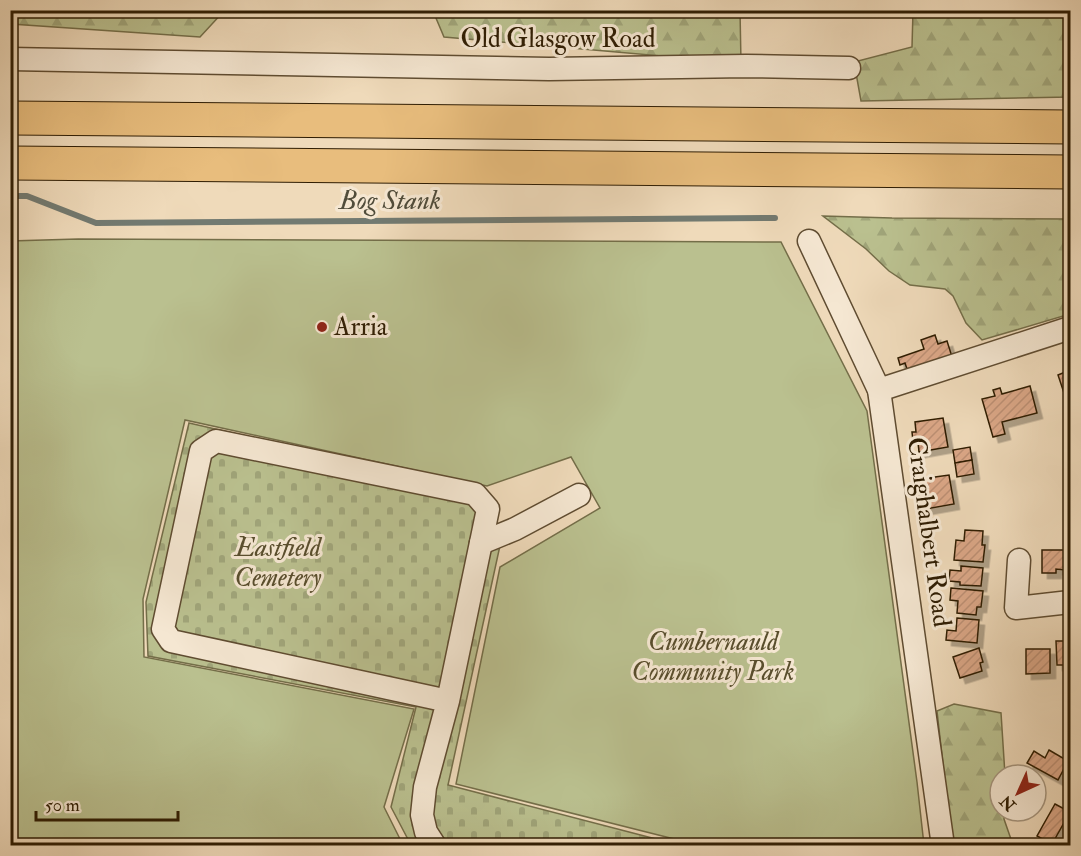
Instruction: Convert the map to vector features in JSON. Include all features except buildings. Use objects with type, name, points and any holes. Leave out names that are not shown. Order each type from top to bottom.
[{"type":"highway","points":[[10,118],[1071,127]]},
{"type":"highway","points":[[10,163],[1071,172]]},
{"type":"street","name":"Old Glasgow Road","points":[[10,59],[549,69],[746,66],[849,68]]},
{"type":"street","name":"Craighalbert Road","points":[[809,241],[879,390],[943,846]]},
{"type":"street","points":[[879,390],[1071,328]]},
{"type":"street","points":[[435,846],[426,832],[422,815],[425,787],[448,701],[488,508],[476,494],[216,441],[201,451],[164,629],[171,641],[448,701]]},
{"type":"street","points":[[481,543],[515,529],[579,495]]},
{"type":"street","points":[[1019,560],[1016,608],[1071,602]]},
{"type":"green space","points":[[10,11],[224,11],[200,37],[11,24]]},
{"type":"green space","points":[[433,11],[740,11],[741,63],[444,37]]},
{"type":"green space","points":[[913,11],[1070,11],[1070,97],[861,101],[854,62],[912,47]]},
{"type":"green space","points":[[823,216],[1070,219],[1070,314],[982,340],[966,323],[953,296],[945,289],[910,285],[889,271],[866,249]]},
{"type":"green space","name":"Cumbernauld Community Park","points":[[78,239],[781,242],[867,411],[924,845],[698,845],[456,784],[500,567],[600,508],[571,457],[487,486],[185,420],[143,599],[144,657],[414,709],[384,807],[403,845],[11,845],[10,241]]},
{"type":"green space","name":"Eastfield Cemetery","points":[[189,423],[485,490],[501,541],[448,785],[679,845],[411,845],[391,807],[416,707],[148,656],[146,602]]},
{"type":"green space","points":[[954,704],[1001,713],[1004,763],[988,763],[988,823],[1005,823],[1013,845],[952,845],[937,711]]},
{"type":"waterway","name":"Bog Stank","points":[[10,196],[27,196],[96,223],[775,218]]},
{"type":"place","name":"Arria","points":[[322,327]]}]
